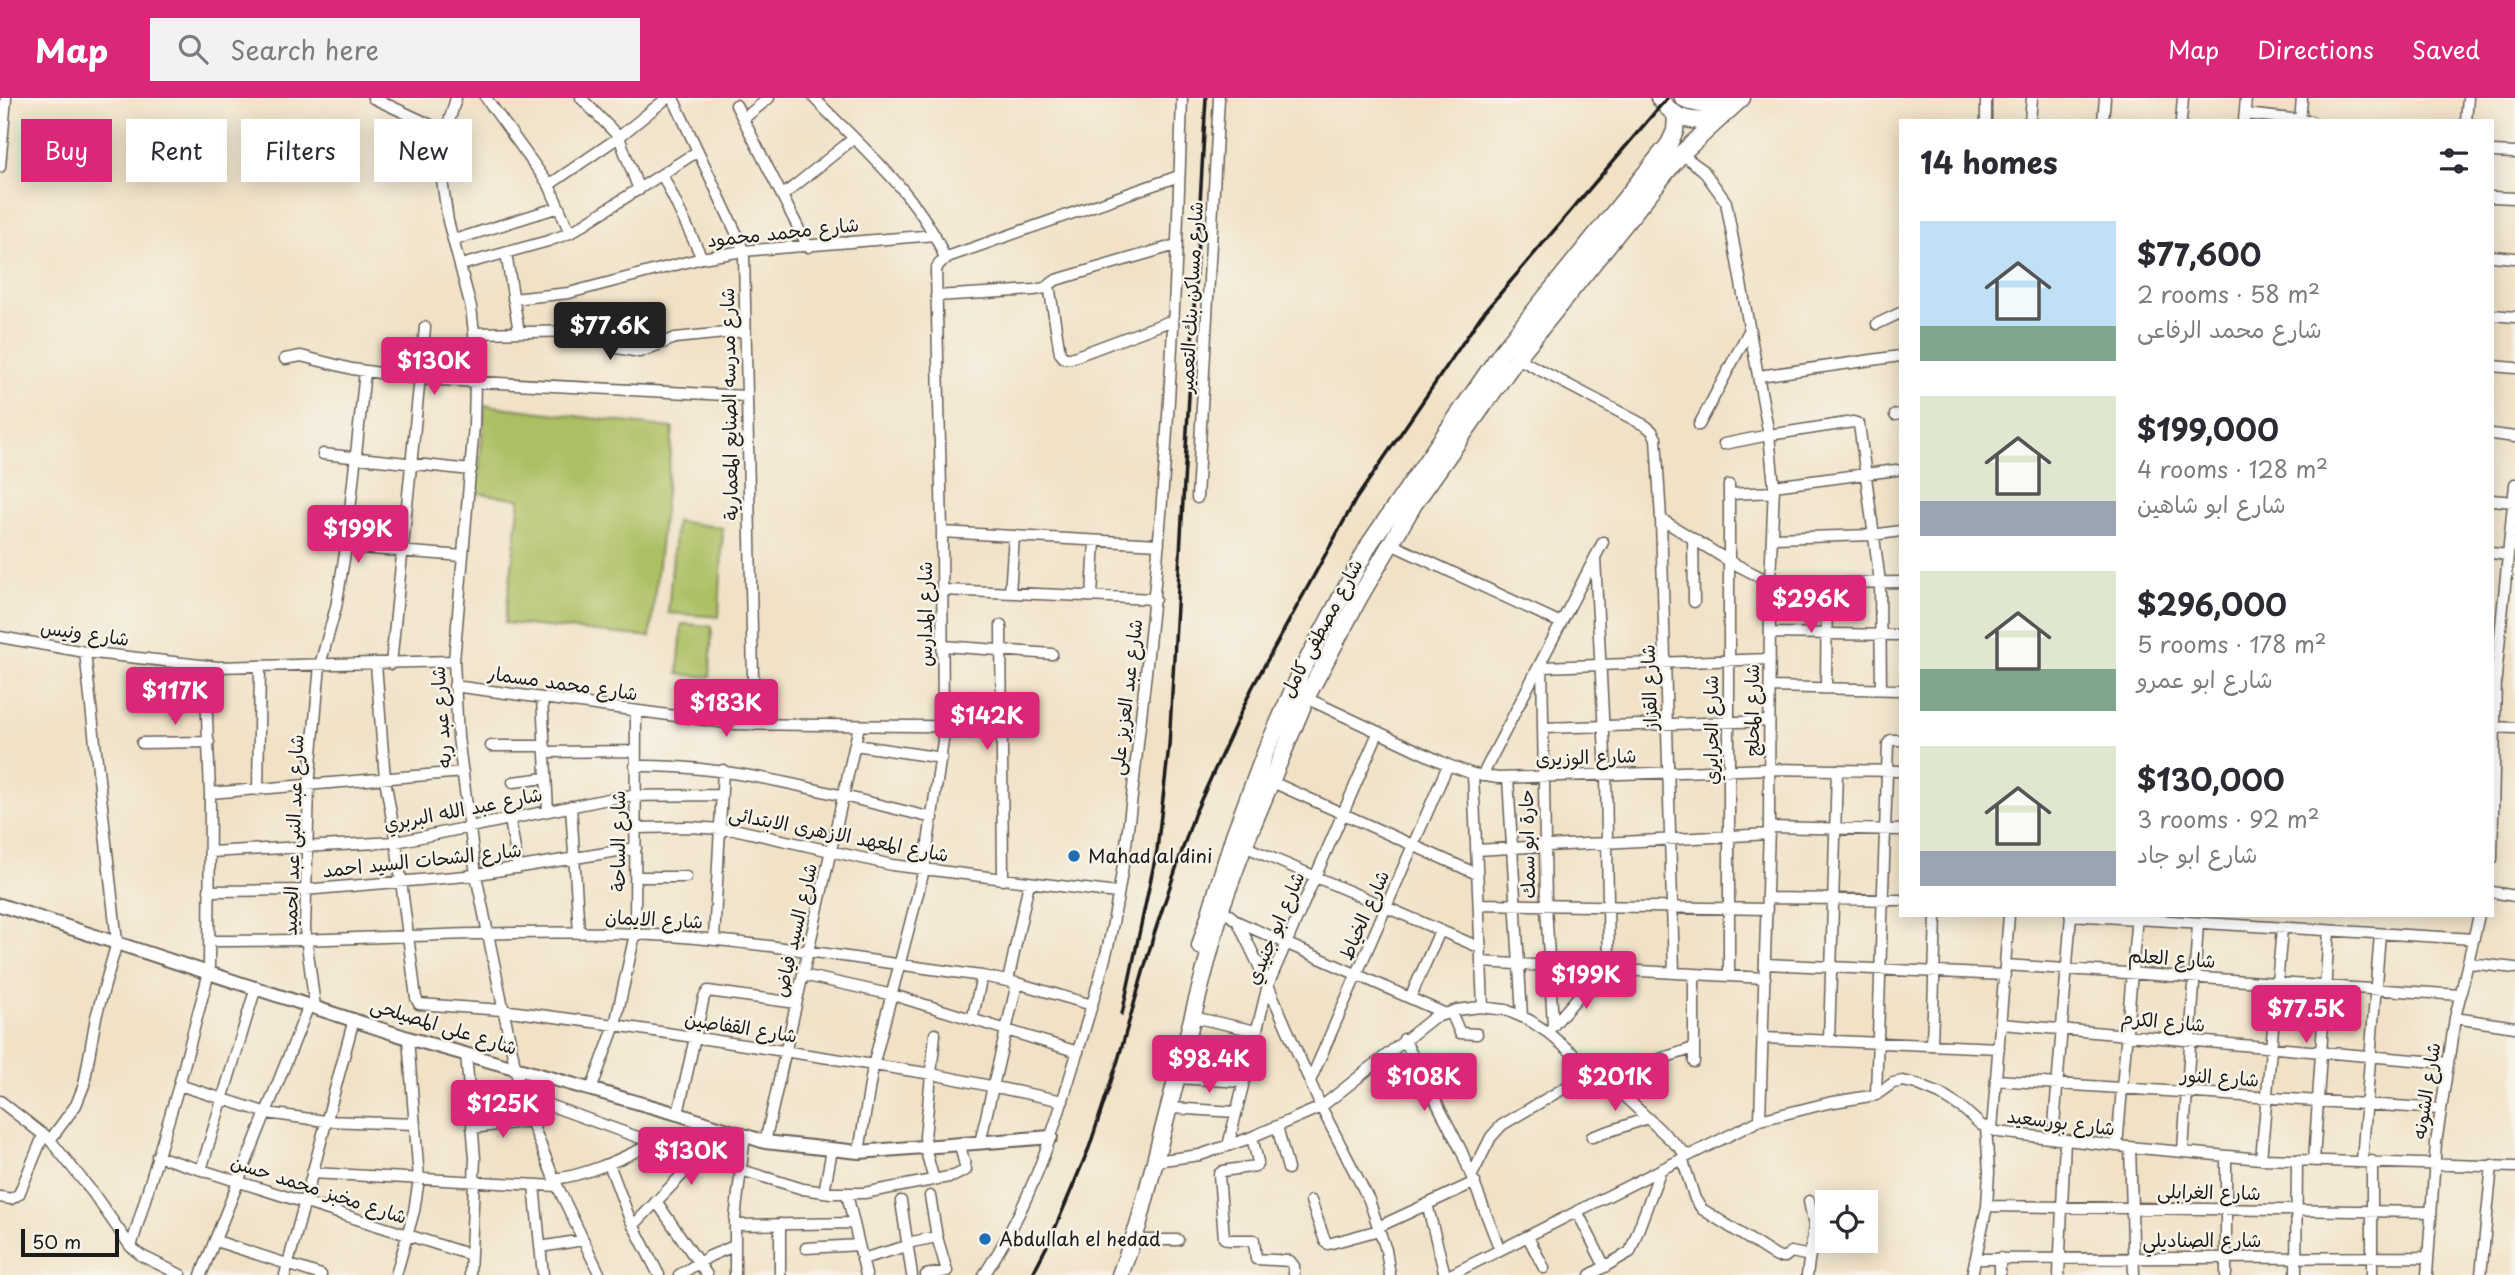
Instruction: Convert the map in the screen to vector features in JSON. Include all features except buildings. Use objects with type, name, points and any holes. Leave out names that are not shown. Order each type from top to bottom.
[{"type":"main road","points":[[1658,98],[1667,110],[1676,116],[1696,122],[1722,106]]},
{"type":"main road","points":[[1683,98],[1695,104],[1722,106]]},
{"type":"main road","name":"شارع مصطفى كامل","points":[[1110,1275],[1130,1222],[1148,1157],[1207,919],[1234,835],[1265,753],[1414,504],[1517,358],[1722,106],[1742,98]]},
{"type":"main road","name":"شارع مصطفى كامل","points":[[1120,1275],[1133,1240],[1170,1108],[1222,908],[1299,695],[1370,543],[1503,350],[1669,144],[1675,131],[1676,116]]},
{"type":"street","points":[[0,167],[6,98]]},
{"type":"street","points":[[373,98],[418,119]]},
{"type":"street","name":"شارع عبد ربه","points":[[450,119],[456,98]]},
{"type":"street","points":[[486,98],[548,185],[570,233]]},
{"type":"street","points":[[581,98],[619,137],[639,190]]},
{"type":"street","points":[[548,185],[619,137],[667,98]]},
{"type":"street","name":"شارع مدرسه الصنايع المعمارية","points":[[673,98],[743,251],[754,725]]},
{"type":"street","points":[[743,119],[769,98]]},
{"type":"street","points":[[814,98],[911,199],[935,235],[945,259],[1180,176]]},
{"type":"street","name":"شارع عبد العزيز على","points":[[985,1275],[1030,1191],[1051,1137],[1092,1005],[1109,940],[1117,893],[1130,814],[1155,599],[1180,176],[1182,98]]},
{"type":"street","name":"شارع مساكن بنك التعمير","points":[[1198,498],[1219,98]]},
{"type":"street","points":[[1986,98],[1986,119]]},
{"type":"street","points":[[2030,119],[2032,98]]},
{"type":"street","points":[[2103,119],[2105,98]]},
{"type":"street","points":[[2181,119],[2183,98]]},
{"type":"street","points":[[2246,98],[2244,117],[2284,119]]},
{"type":"street","points":[[2302,98],[2304,119]]},
{"type":"street","points":[[2466,119],[2468,98]]},
{"type":"street","points":[[736,105],[808,247]]},
{"type":"street","points":[[782,196],[853,139]]},
{"type":"street","points":[[461,265],[570,233],[698,151]]},
{"type":"street","points":[[2494,152],[2515,153]]},
{"type":"street","name":"شارع المحلج","points":[[1681,154],[1703,170],[1726,202],[1769,435],[1774,489],[1770,582],[1769,830],[1760,1120]]},
{"type":"street","points":[[662,174],[702,258]]},
{"type":"street","name":"شارع عبد ربه","points":[[442,182],[448,221],[461,265],[474,333],[471,470],[454,686],[476,875],[521,1095],[555,1183],[600,1275]]},
{"type":"street","points":[[2494,197],[2515,198]]},
{"type":"street","points":[[454,240],[559,207]]},
{"type":"street","name":"شارع محمد محمود","points":[[513,299],[569,293],[702,258],[743,251],[935,235]]},
{"type":"street","points":[[936,296],[1034,290],[1056,280],[1176,245]]},
{"type":"street","points":[[506,253],[519,332]]},
{"type":"street","points":[[2494,256],[2515,258]]},
{"type":"street","name":"شارع المدارس","points":[[859,1152],[873,1066],[924,870],[942,758],[943,590],[936,276],[939,264],[945,259]]},
{"type":"street","points":[[1049,285],[1060,353],[1064,358],[1071,358],[1172,320]]},
{"type":"street","points":[[1877,324],[1899,313]]},
{"type":"street","points":[[2494,315],[2515,317]]},
{"type":"street","points":[[391,664],[400,552],[425,327]]},
{"type":"street","points":[[1699,425],[1750,328]]},
{"type":"street","points":[[474,333],[585,331],[601,337],[617,348],[640,352],[675,338],[745,331]]},
{"type":"street","points":[[285,359],[301,356],[365,372],[421,379],[746,396]]},
{"type":"street","points":[[1759,376],[1899,356]]},
{"type":"street","name":"شارع القزاز","points":[[1517,358],[1649,428],[1656,442],[1661,519],[1674,973]]},
{"type":"street","points":[[2494,366],[2515,368]]},
{"type":"street","name":"شارع عبد النبى عبد الحميد","points":[[312,1006],[304,890],[309,786],[320,665],[336,607],[346,547],[365,372]]},
{"type":"street","points":[[1724,444],[1857,422],[1881,582],[1881,689]]},
{"type":"street","points":[[2494,434],[2515,437]]},
{"type":"street","points":[[323,454],[471,470]]},
{"type":"street","points":[[1774,489],[1896,470]]},
{"type":"street","points":[[2515,484],[2496,636],[2494,677],[2494,727],[2515,728]]},
{"type":"street","name":"شارع الحرايري","points":[[1728,976],[1729,489],[1774,489]]},
{"type":"street","points":[[2494,500],[2513,502]]},
{"type":"street","points":[[1661,519],[1729,561],[1770,582],[1899,582]]},
{"type":"street","points":[[1773,538],[1873,535],[1899,531]]},
{"type":"street","points":[[942,532],[1159,544]]},
{"type":"street","points":[[1010,593],[1014,536]]},
{"type":"street","points":[[1693,539],[1694,602]]},
{"type":"street","points":[[1092,596],[1095,541]]},
{"type":"street","points":[[1483,1007],[1476,850],[1478,775],[1542,664],[1603,542]]},
{"type":"street","points":[[1391,544],[1561,624]]},
{"type":"street","points":[[346,547],[463,556]]},
{"type":"street","points":[[2494,553],[2507,555]]},
{"type":"street","points":[[1550,1029],[1606,969],[1608,842],[1595,558]]},
{"type":"street","points":[[1826,583],[1826,688]]},
{"type":"street","points":[[943,590],[1155,599]]},
{"type":"street","points":[[1001,625],[1003,880]]},
{"type":"street","points":[[1770,633],[1897,635]]},
{"type":"street","name":"شارع ونيس","points":[[0,637],[85,652],[205,666],[260,667],[454,661]]},
{"type":"street","points":[[943,646],[1052,654]]},
{"type":"street","points":[[0,1197],[11,1199],[19,1194],[47,1137],[76,1105],[84,1085],[96,1017],[117,942],[85,652]]},
{"type":"street","points":[[1542,664],[1600,665],[1770,659]]},
{"type":"street","points":[[376,664],[385,779],[408,937]]},
{"type":"street","name":"حارة ابو سمك","points":[[1542,664],[1550,1029]]},
{"type":"street","points":[[131,1247],[209,972],[210,793],[205,666]]},
{"type":"street","points":[[258,790],[260,667]]},
{"type":"street","name":"شارع محمد مسمار","points":[[454,686],[754,725],[1003,727]]},
{"type":"street","points":[[1770,687],[1899,690]]},
{"type":"street","name":"شارع الوزيرى","points":[[1299,695],[1448,765],[1478,775],[1508,779],[1770,769],[1899,771]]},
{"type":"street","points":[[542,698],[548,811]]},
{"type":"street","name":"شارع الساحة","points":[[591,1090],[615,1025],[635,934],[636,711]]},
{"type":"street","points":[[1543,728],[1769,721]]},
{"type":"street","name":"شارع السيد فياض","points":[[765,1142],[859,726]]},
{"type":"street","name":"شارع ابو جنيدي","points":[[1228,1146],[1268,985],[1378,733]]},
{"type":"street","points":[[1876,1095],[1888,744],[1894,739],[1899,740]]},
{"type":"street","points":[[142,743],[209,742]]},
{"type":"street","points":[[855,745],[942,758]]},
{"type":"street","points":[[491,746],[635,751]]},
{"type":"street","points":[[635,766],[671,765],[723,770],[933,818]]},
{"type":"street","name":"شارع الخياط","points":[[1311,1080],[1448,765]]},
{"type":"street","points":[[714,940],[723,770]]},
{"type":"street","points":[[1829,1041],[1837,770]]},
{"type":"street","points":[[210,793],[463,772]]},
{"type":"street","points":[[513,782],[546,778]]},
{"type":"street","points":[[1508,779],[1522,1017]]},
{"type":"street","points":[[1270,781],[1477,874]]},
{"type":"street","name":"شارع عبد الله البربري","points":[[210,852],[396,842],[636,795],[721,795]]},
{"type":"street","points":[[571,806],[579,933]]},
{"type":"street","points":[[510,819],[518,868]]},
{"type":"street","name":"شارع المعهد الازهرى الابتدائى","points":[[636,828],[720,828],[756,833],[891,865],[1117,893]]},
{"type":"street","points":[[1476,850],[1729,836],[1769,830],[1899,830]]},
{"type":"street","points":[[1244,845],[1480,948]]},
{"type":"street","name":"شارع الشحات السيد احمد","points":[[209,891],[304,890],[476,875],[636,848]]},
{"type":"street","points":[[637,877],[686,877]]},
{"type":"street","points":[[980,1143],[1006,1030],[1029,883]]},
{"type":"street","points":[[2494,892],[2515,896]]},
{"type":"street","points":[[1767,898],[1899,900]]},
{"type":"street","name":"شارع على المصيلحى","points":[[0,905],[408,1038],[678,1114],[765,1142],[859,1152],[1051,1137]]},
{"type":"street","points":[[1479,905],[1767,909]]},
{"type":"street","points":[[1222,908],[1238,922],[1448,1013],[1460,1033],[1477,1034]]},
{"type":"street","points":[[1932,1045],[1936,917]]},
{"type":"street","points":[[1972,1275],[1987,1206],[1989,1128],[1996,1080],[2009,917]]},
{"type":"street","points":[[2053,1138],[2071,917]]},
{"type":"street","points":[[2118,1146],[2136,917],[2282,929],[2474,939]]},
{"type":"street","name":"شارع الشونه","points":[[2427,1275],[2434,1163],[2441,1110],[2455,1018],[2479,917]]},
{"type":"street","points":[[2183,1152],[2194,977],[2201,921]]},
{"type":"street","points":[[1238,922],[1321,1107],[1369,1200],[1391,1275]]},
{"type":"street","points":[[2261,1159],[2282,929]]},
{"type":"street","points":[[1410,998],[1440,930]]},
{"type":"street","points":[[2314,1161],[2329,931]]},
{"type":"street","name":"شارع الايمان","points":[[209,941],[306,941],[487,934],[635,934],[714,940],[982,976],[1013,982],[1092,1005]]},
{"type":"street","points":[[2372,1275],[2372,1211],[2367,1161],[2366,1104],[2379,934]]},
{"type":"street","name":"شارع القفاصين","points":[[408,937],[418,1004],[502,1010],[695,1037],[932,1074],[1063,1101]]},
{"type":"street","points":[[1481,961],[1765,978]]},
{"type":"street","points":[[2469,963],[2515,968]]},
{"type":"street","name":"شارع العلم","points":[[1765,964],[1934,972],[2067,969],[2461,995]]},
{"type":"street","points":[[1694,974],[1694,1062]]},
{"type":"street","points":[[803,975],[893,995],[1077,1052]]},
{"type":"street","points":[[972,1020],[982,976]]},
{"type":"street","points":[[201,1170],[256,987]]},
{"type":"street","points":[[678,1114],[704,997],[708,991],[796,1003]]},
{"type":"street","points":[[201,1275],[312,1006]]},
{"type":"street","points":[[1155,1161],[1200,1155],[1228,1146],[1321,1107],[1433,1018],[1483,1007],[1506,1010],[1550,1029],[1593,1071],[1648,1118],[1684,1156],[1695,1199],[1707,1213],[1777,1257],[1785,1257],[1791,1252],[1810,1256]]},
{"type":"street","points":[[1193,1017],[1255,1031]]},
{"type":"street","points":[[2455,1018],[2515,1027]]},
{"type":"street","points":[[286,1270],[354,1019]]},
{"type":"street","name":"شارع الكرم","points":[[2001,1024],[2448,1063]]},
{"type":"street","points":[[934,1180],[925,1148],[935,1034]]},
{"type":"street","points":[[396,1275],[414,1211],[418,1179],[408,1038]]},
{"type":"street","points":[[1763,1038],[1999,1048]]},
{"type":"street","points":[[1404,1039],[1474,1178],[1500,1250]]},
{"type":"street","points":[[1626,1098],[1660,1059],[1694,1048]]},
{"type":"street","points":[[466,1054],[475,1182],[470,1275]]},
{"type":"street","points":[[1311,1200],[1328,1244],[1378,1228],[1474,1178],[1491,1137],[1502,1125],[1593,1071]]},
{"type":"street","points":[[1176,1078],[1244,1082]]},
{"type":"street","name":"شارع النور","points":[[1996,1080],[2441,1110]]},
{"type":"street","name":"شارع بورسعيد","points":[[1450,1275],[1470,1271],[1500,1250],[1760,1120],[1828,1103],[1876,1095],[1893,1083],[1916,1084],[1940,1094],[1998,1132],[2261,1159],[2515,1167]]},
{"type":"street","points":[[179,1085],[267,1113],[325,1121],[415,1124]]},
{"type":"street","points":[[521,1095],[654,1143],[785,1184],[824,1192],[847,1194],[954,1176],[966,1170],[960,1145]]},
{"type":"street","points":[[0,1101],[47,1137],[93,1193],[131,1247],[142,1256],[181,1275]]},
{"type":"street","points":[[1170,1108],[1236,1112]]},
{"type":"street","points":[[1592,1137],[1648,1118]]},
{"type":"street","points":[[472,1128],[531,1121]]},
{"type":"street","points":[[633,1226],[699,1157],[715,1125]]},
{"type":"street","points":[[1276,1126],[1288,1169]]},
{"type":"street","points":[[735,1275],[734,1225],[745,1135]]},
{"type":"street","points":[[1252,1136],[1258,1162],[1256,1166],[1219,1174],[1224,1238],[1254,1240],[1258,1260],[1290,1261],[1294,1266],[1294,1275]]},
{"type":"street","points":[[2059,1275],[2065,1140]]},
{"type":"street","points":[[313,1173],[534,1185],[555,1183],[609,1164],[654,1143]]},
{"type":"street","points":[[2130,1147],[2134,1275]]},
{"type":"street","points":[[824,1192],[832,1150]]},
{"type":"street","name":"شارع مخبز محمد حسن","points":[[157,1156],[471,1255]]},
{"type":"street","points":[[2226,1275],[2227,1156]]},
{"type":"street","points":[[2296,1275],[2297,1160]]},
{"type":"street","points":[[609,1164],[633,1226],[659,1275]]},
{"type":"street","points":[[2481,1275],[2492,1165]]},
{"type":"street","points":[[1577,1211],[1599,1272],[1627,1256],[1632,1249],[1661,1169]]},
{"type":"street","points":[[534,1185],[542,1275]]},
{"type":"street","points":[[847,1194],[866,1275]]},
{"type":"street","points":[[926,1275],[947,1271],[937,1237],[930,1196]]},
{"type":"street","points":[[656,1201],[707,1275]]},
{"type":"street","points":[[901,1201],[911,1275]]},
{"type":"street","points":[[1807,1275],[1814,1226],[1809,1201]]},
{"type":"street","points":[[1427,1204],[1444,1275]]},
{"type":"street","name":"شارع الغرابلى","points":[[1987,1206],[2431,1212]]},
{"type":"street","points":[[734,1225],[854,1223]]},
{"type":"street","points":[[780,1224],[780,1275]]},
{"type":"street","points":[[863,1259],[937,1237]]},
{"type":"street","points":[[1528,1237],[1544,1268]]},
{"type":"street","points":[[540,1247],[583,1240]]},
{"type":"street","points":[[1133,1240],[1178,1240]]},
{"type":"street","points":[[216,1241],[286,1270],[321,1275]]},
{"type":"street","points":[[806,1248],[859,1245]]},
{"type":"street","points":[[679,1275],[734,1246]]},
{"type":"street","name":"شارع الصناديلي","points":[[1976,1259],[2428,1257]]},
{"type":"street","points":[[2000,1258],[2000,1275]]},
{"type":"green space","points":[[485,405],[673,428],[650,637],[505,623],[520,499],[477,493]]},
{"type":"green space","points":[[676,521],[723,528],[719,617],[668,613]]},
{"type":"green space","points":[[682,624],[712,626],[710,677],[678,674]]},
{"type":"railway","points":[[1122,1014],[1157,850],[1169,746],[1206,98]]},
{"type":"railway","points":[[1032,1275],[1089,1148],[1118,1060],[1154,934],[1194,815],[1252,688],[1356,499],[1481,316],[1667,98]]},
{"type":"place","name":"Mahad al dini","points":[[1074,856]]},
{"type":"place","name":"Abdullah el hedad","points":[[985,1239]]}]
